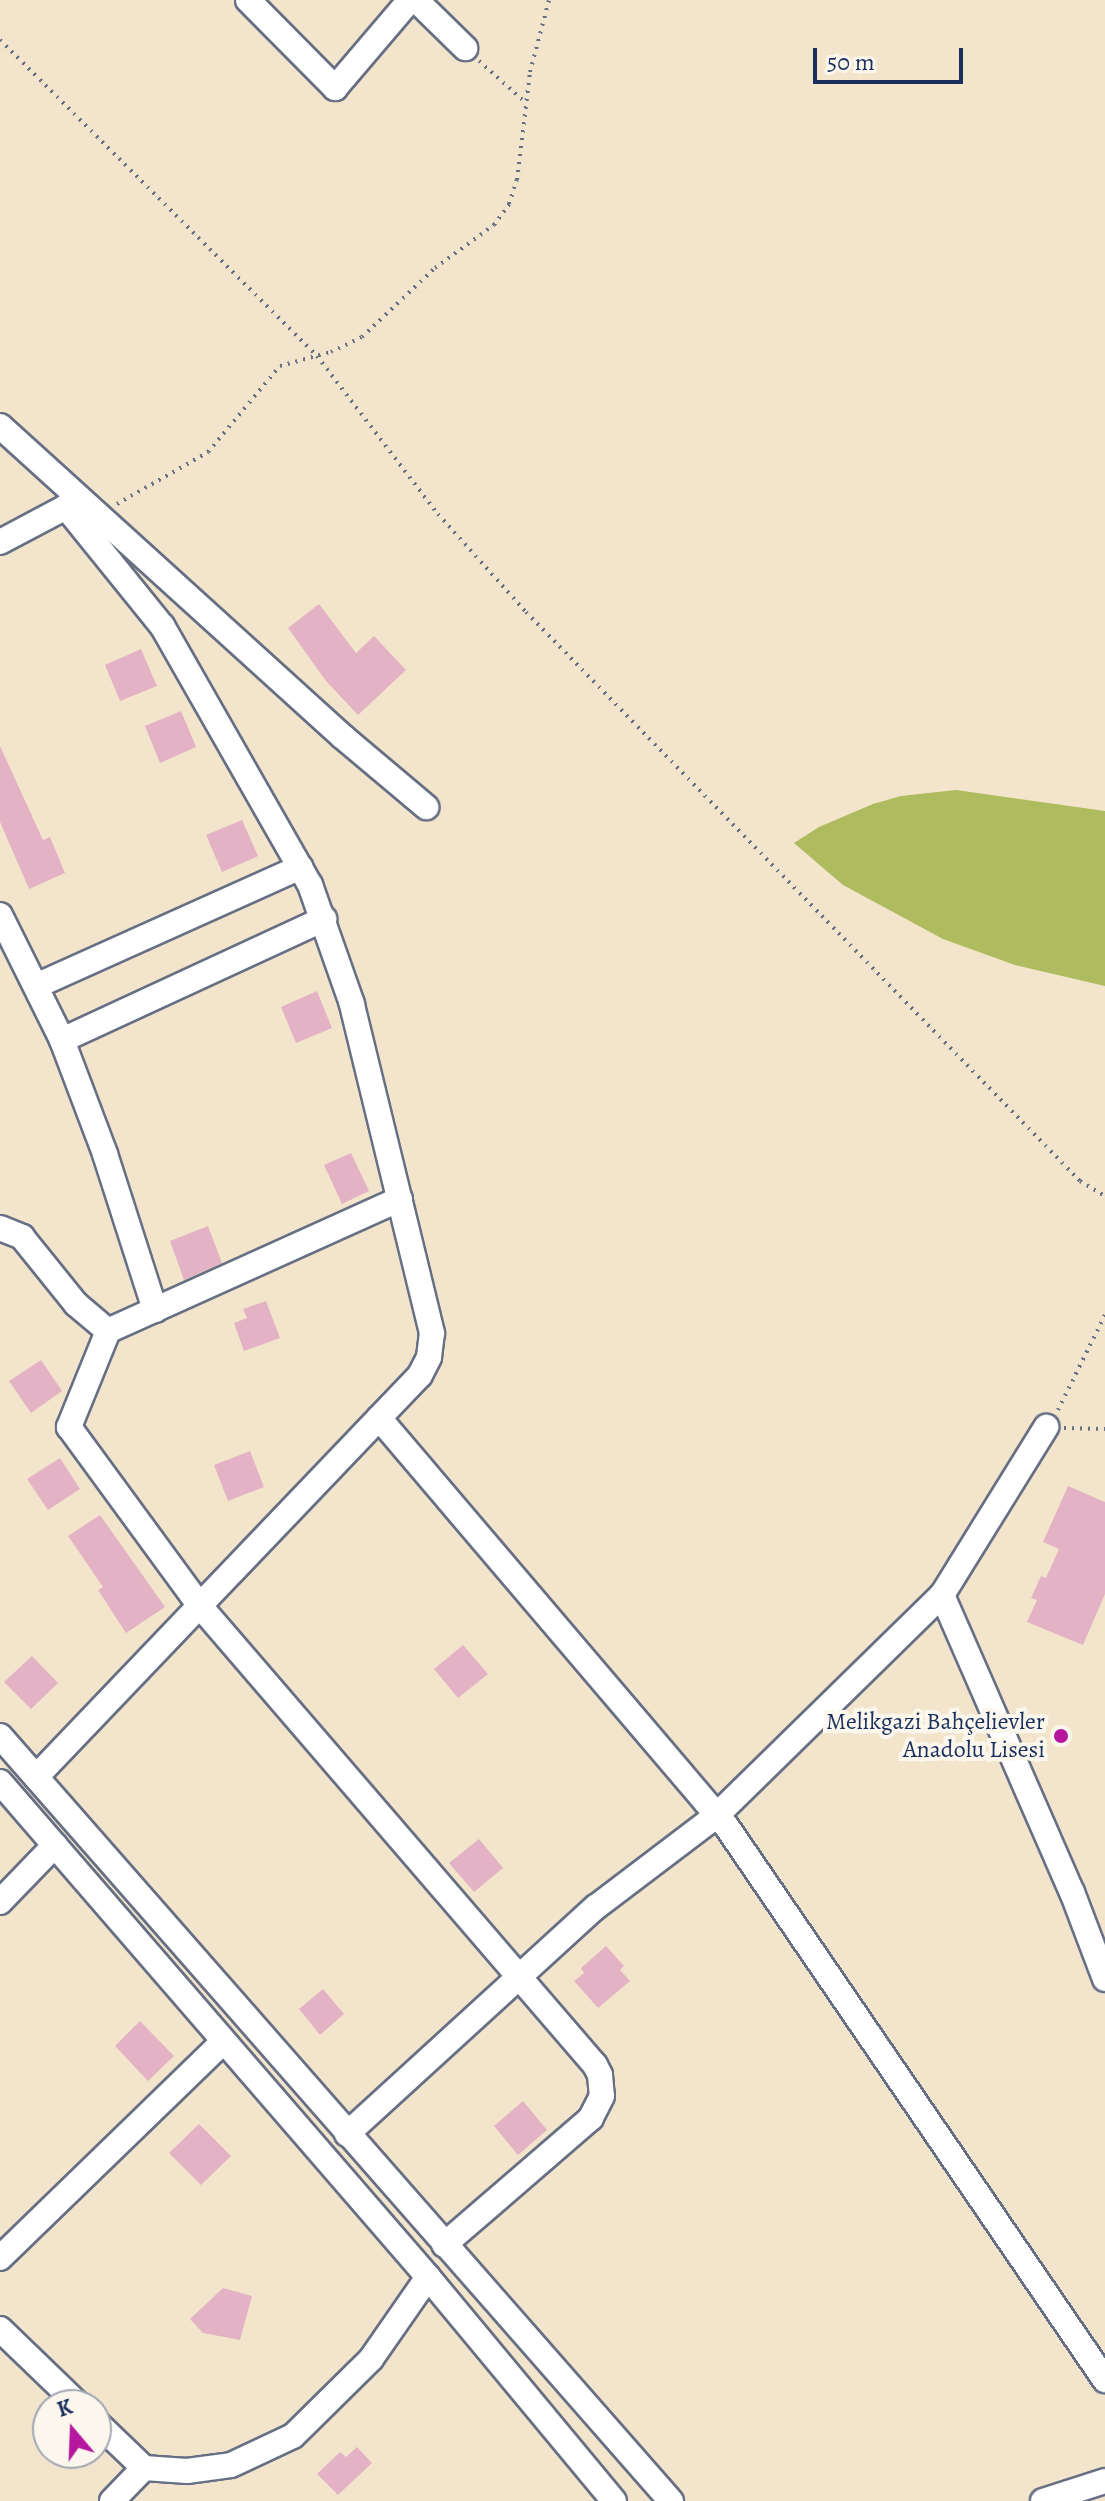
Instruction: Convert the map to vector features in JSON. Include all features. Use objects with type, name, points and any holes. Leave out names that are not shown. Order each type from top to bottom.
[{"type":"street","points":[[248,0],[335,88],[413,0],[465,48]]},
{"type":"street","points":[[0,426],[73,501],[162,626],[301,867],[324,919],[352,1004],[431,1319],[431,1347],[420,1375],[36,1777]]},
{"type":"street","points":[[73,501],[100,514],[343,737],[426,807]]},
{"type":"street","points":[[0,542],[73,501]]},
{"type":"street","points":[[36,986],[301,867]]},
{"type":"street","points":[[0,915],[62,1040],[110,1168],[155,1310]]},
{"type":"street","points":[[62,1040],[324,919]]},
{"type":"street","points":[[400,1199],[108,1331],[69,1427],[200,1606],[595,2065],[602,2085],[602,2096],[591,2118],[444,2245]]},
{"type":"street","points":[[0,1228],[22,1237],[76,1304],[108,1331]]},
{"type":"street","points":[[379,1418],[717,1815],[1105,2380]]},
{"type":"street","points":[[347,2134],[596,1907],[717,1815],[942,1595],[1048,1427]]},
{"type":"street","points":[[942,1595],[1072,1892],[1105,1979]]},
{"type":"street","points":[[0,1736],[671,2501]]},
{"type":"street","points":[[0,1782],[9,1810],[55,1845],[222,2043],[428,2277],[614,2501]]},
{"type":"street","points":[[0,1902],[55,1845]]},
{"type":"street","points":[[0,2258],[222,2043]]},
{"type":"street","points":[[112,2437],[144,2468],[209,2469],[252,2458],[312,2422],[371,2359],[428,2277]]},
{"type":"street","points":[[0,2329],[62,2389]]},
{"type":"street","points":[[112,2501],[144,2468]]},
{"type":"street","points":[[1043,2501],[1105,2481]]},
{"type":"path","points":[[100,514],[208,452],[274,371],[291,360],[317,356],[362,337],[435,268],[494,225],[509,204],[517,180],[525,102],[549,0]]},
{"type":"path","points":[[0,40],[317,356],[438,514],[526,612],[1080,1181],[1105,1196]]},
{"type":"path","points":[[465,48],[525,102]]},
{"type":"path","points":[[1105,1315],[1048,1427],[1105,1429]]},
{"type":"green space","points":[[956,790],[1105,811],[1105,986],[1015,965],[943,939],[843,885],[794,843],[819,827],[873,804],[901,796]]},
{"type":"building","points":[[319,604],[356,653],[374,636],[406,670],[358,715],[326,681],[288,628]]},
{"type":"building","points":[[141,649],[157,686],[120,701],[105,665]]},
{"type":"building","points":[[181,711],[196,747],[160,763],[145,726]]},
{"type":"building","points":[[0,746],[43,840],[50,837],[65,873],[29,889],[0,822]]},
{"type":"building","points":[[242,820],[258,856],[222,872],[206,835]]},
{"type":"building","points":[[317,991],[332,1028],[296,1043],[281,1007]]},
{"type":"building","points":[[351,1153],[369,1191],[342,1204],[324,1165]]},
{"type":"building","points":[[208,1226],[222,1263],[184,1280],[170,1241]]},
{"type":"building","points":[[266,1301],[280,1338],[244,1351],[234,1323],[247,1318],[243,1309]]},
{"type":"building","points":[[41,1360],[62,1391],[31,1413],[9,1381]]},
{"type":"building","points":[[250,1451],[264,1487],[228,1501],[214,1465]]},
{"type":"building","points":[[60,1458],[80,1489],[48,1510],[27,1479]]},
{"type":"building","points":[[1068,1486],[1105,1502],[1105,1594],[1083,1645],[1027,1622],[1037,1600],[1031,1598],[1041,1576],[1046,1578],[1059,1549],[1043,1542]]},
{"type":"building","points":[[100,1515],[165,1607],[126,1633],[98,1590],[103,1587],[68,1536]]},
{"type":"building","points":[[463,1645],[488,1674],[458,1698],[434,1669]]},
{"type":"building","points":[[32,1656],[58,1683],[31,1709],[4,1682]]},
{"type":"building","points":[[479,1839],[503,1868],[474,1892],[449,1863]]},
{"type":"building","points":[[606,1946],[624,1966],[620,1970],[630,1981],[598,2008],[574,1981],[584,1973],[581,1968]]},
{"type":"building","points":[[323,1989],[344,2014],[320,2035],[299,2009]]},
{"type":"building","points":[[140,2021],[174,2056],[148,2081],[115,2046]]},
{"type":"building","points":[[523,2101],[547,2130],[518,2155],[494,2126]]},
{"type":"building","points":[[199,2124],[231,2156],[201,2185],[169,2153]]},
{"type":"building","points":[[223,2288],[252,2296],[240,2340],[203,2333],[190,2319]]},
{"type":"building","points":[[357,2447],[372,2463],[338,2495],[317,2474],[340,2452],[346,2457]]},
{"type":"place","name":"Melikgazi Bahçelievler Anadolu Lisesi","points":[[1061,1736]]}]
